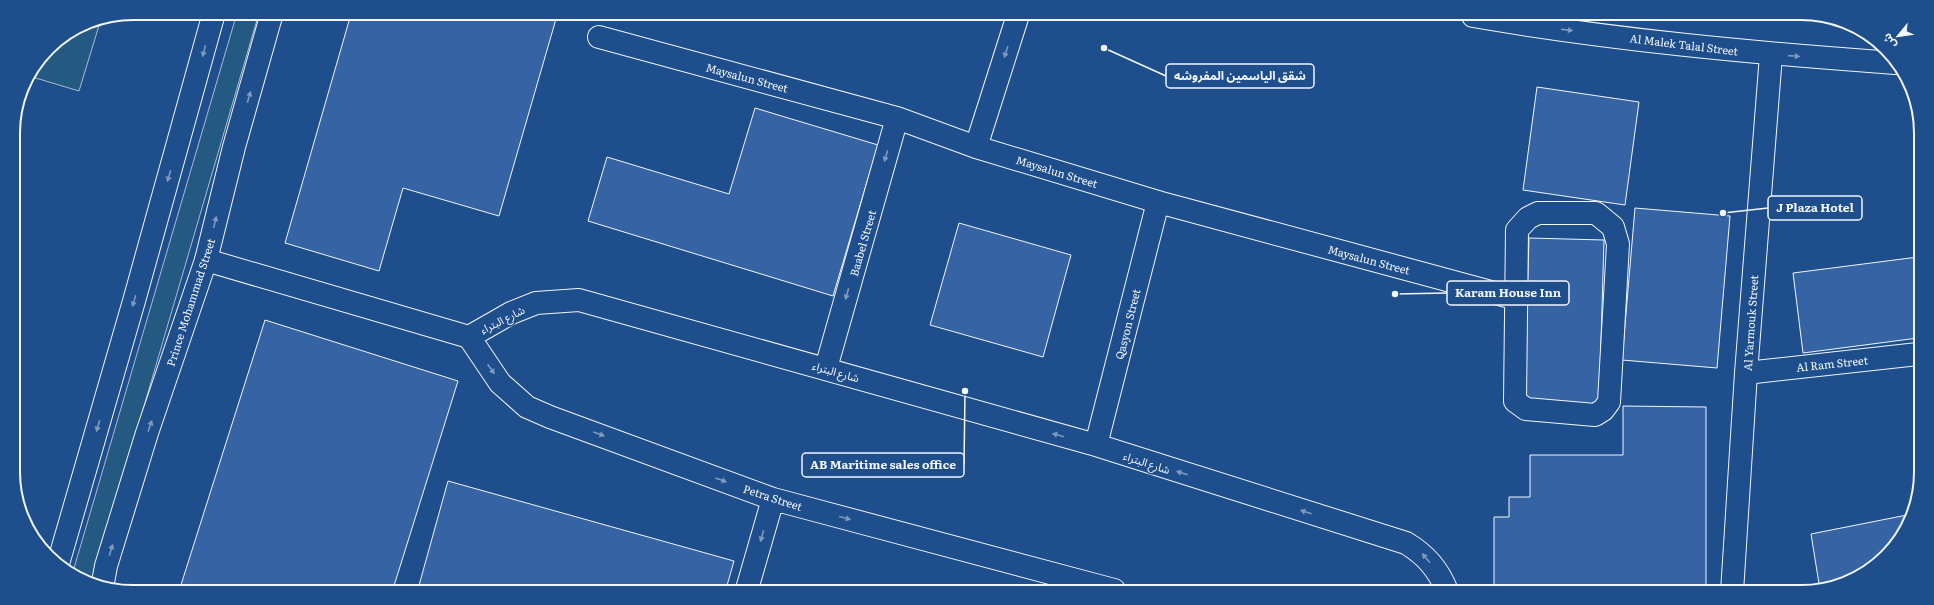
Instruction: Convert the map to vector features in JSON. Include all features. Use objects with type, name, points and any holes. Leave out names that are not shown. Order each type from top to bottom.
[{"type":"street","points":[[60,558],[136,294],[212,20]]},
{"type":"street","name":"Prince Mohammad Street","points":[[103,581],[106,566],[147,433],[206,260],[234,147],[270,20]]},
{"type":"street","points":[[976,147],[1016,20]]},
{"type":"street","name":"Al Malek Talal Street","points":[[1517,20],[1771,54],[1890,63]]},
{"type":"street","name":"Maysalun Street","points":[[599,37],[897,118],[976,147],[1158,202],[1516,299]]},
{"type":"street","name":"Al Yarmouk Street","points":[[1732,585],[1746,373],[1771,54]]},
{"type":"street","name":"Baabel Street","points":[[826,368],[897,118]]},
{"type":"street","name":"Qasyon Street","points":[[1096,446],[1158,202]]},
{"type":"street","points":[[1538,213],[1596,214],[1613,227],[1618,244],[1618,252],[1609,402],[1603,410],[1596,415],[1526,409],[1515,401],[1516,299],[1517,230],[1528,218],[1538,213]]},
{"type":"street","name":"شارع البتراء","points":[[206,260],[469,337],[511,313],[536,303],[579,300],[826,368],[1096,446],[1406,543],[1423,554],[1437,571],[1444,585]]},
{"type":"street","name":"Petra Street","points":[[469,337],[500,383],[527,407],[773,499],[1095,585]]},
{"type":"street","name":"Al Ram Street","points":[[1746,373],[1914,354]]},
{"type":"street","points":[[748,585],[773,499]]},
{"type":"shaded area","points":[[235,20],[257,20],[94,577],[74,569]]},
{"type":"shaded area","points":[[99,26],[79,91],[34,78],[48,58],[64,43],[76,35]]},
{"type":"building","points":[[349,20],[556,20],[499,216],[403,188],[379,271],[285,243]]},
{"type":"building","points":[[1537,87],[1639,102],[1625,205],[1523,190]]},
{"type":"building","points":[[755,108],[878,145],[833,296],[588,221],[607,157],[729,194]]},
{"type":"building","points":[[1635,208],[1730,216],[1717,368],[1622,360]]},
{"type":"building","points":[[959,223],[1071,255],[1043,357],[930,325]]},
{"type":"building","points":[[1529,238],[1604,240],[1599,408],[1524,405]]},
{"type":"building","points":[[1914,258],[1914,339],[1803,353],[1793,273]]},
{"type":"building","points":[[265,320],[458,381],[394,585],[181,585]]},
{"type":"building","points":[[1623,406],[1706,407],[1706,585],[1494,585],[1494,517],[1509,517],[1509,497],[1530,497],[1530,455],[1623,455]]},
{"type":"building","points":[[448,481],[734,561],[727,585],[419,585]]},
{"type":"building","points":[[1905,515],[1891,541],[1876,557],[1858,570],[1830,581],[1819,583],[1811,534]]},
{"type":"place","name":"شقق الياسمين المفروشه","points":[[1104,48]]},
{"type":"place","name":"J Plaza Hotel","points":[[1723,213]]},
{"type":"place","name":"Karam House Inn","points":[[1395,294]]},
{"type":"place","name":"AB Maritime sales office","points":[[965,391]]}]
